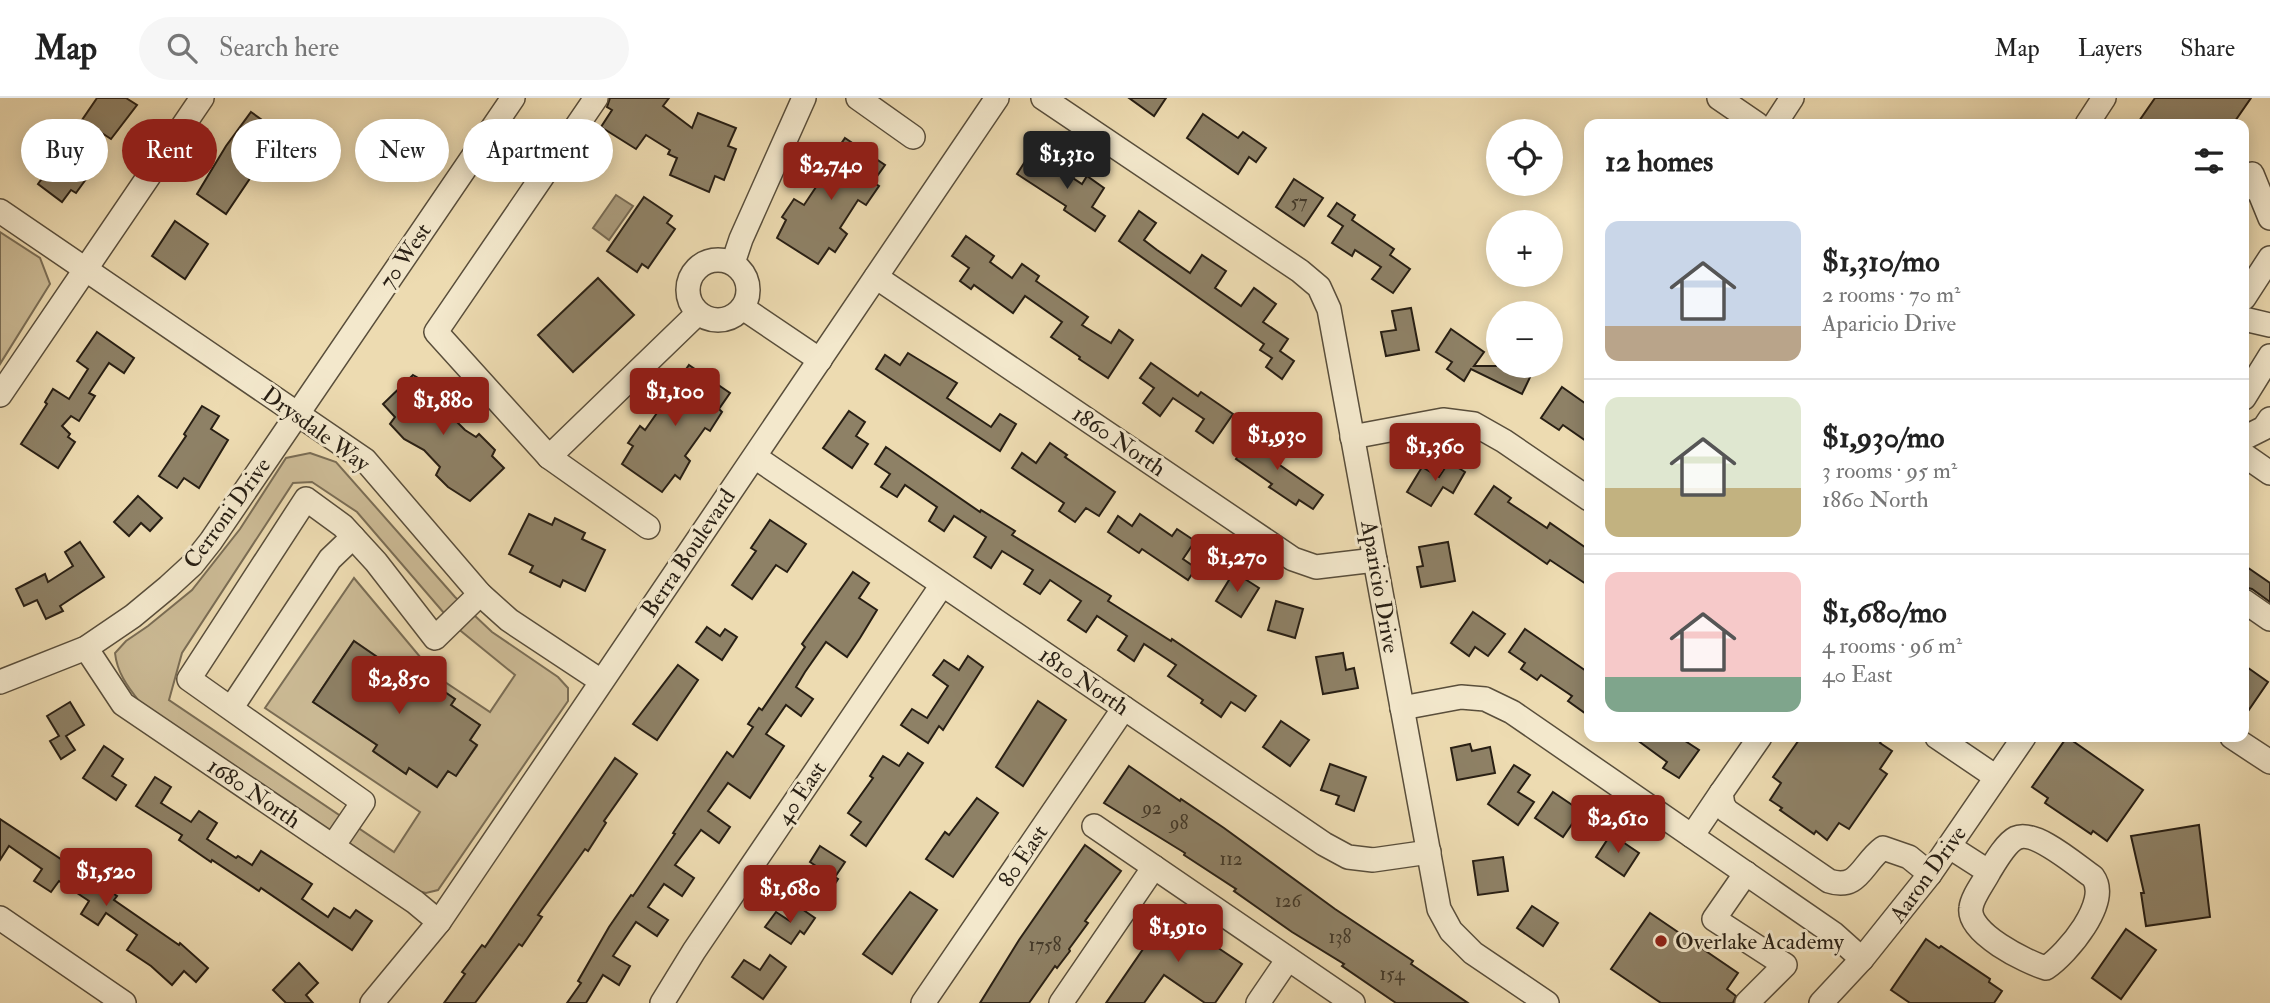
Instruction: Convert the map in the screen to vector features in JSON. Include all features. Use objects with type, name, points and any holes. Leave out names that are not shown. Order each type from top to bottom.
[{"type":"street","points":[[0,395],[202,98]]},
{"type":"street","name":"70 West","points":[[298,414],[513,98]]},
{"type":"street","points":[[596,98],[436,332],[549,457],[648,527]]},
{"type":"street","points":[[733,263],[741,239],[804,98]]},
{"type":"street","points":[[858,98],[913,137]]},
{"type":"street","name":"Berra Boulevard","points":[[372,1003],[439,922],[997,98]]},
{"type":"street","name":"Aparicio Drive","points":[[1043,98],[1300,271],[1319,287],[1329,309],[1439,909],[1451,931],[1473,953],[1547,1003]]},
{"type":"street","points":[[1719,98],[1750,119]]},
{"type":"street","points":[[1778,119],[1792,98]]},
{"type":"street","points":[[2090,119],[2104,98]]},
{"type":"street","points":[[2249,180],[2252,174],[2270,218]]},
{"type":"street","name":"Drysdale Way","points":[[0,211],[365,460],[481,594],[509,620],[601,681]]},
{"type":"street","points":[[2249,290],[2270,258]]},
{"type":"street","points":[[721,259],[733,263],[743,271],[748,283],[744,308],[734,316],[722,320],[709,319],[698,313],[690,303],[687,290],[697,267],[708,261],[721,259]]},
{"type":"street","name":"1860 North","points":[[876,277],[1293,559],[1316,567],[1375,560]]},
{"type":"street","points":[[744,308],[820,360]]},
{"type":"street","points":[[549,457],[698,313]]},
{"type":"street","points":[[2249,320],[2270,325]]},
{"type":"street","points":[[2249,390],[2270,356]]},
{"type":"street","name":"Cerroni Drive","points":[[0,682],[86,648],[133,616],[192,565],[298,414]]},
{"type":"street","points":[[2249,436],[2264,428],[2270,419]]},
{"type":"street","points":[[1352,437],[1443,420],[1474,424],[1504,441],[1584,496]]},
{"type":"street","name":"1810 North","points":[[754,457],[1324,844],[1348,857],[1373,860],[1429,852]]},
{"type":"street","points":[[2249,458],[2270,473]]},
{"type":"street","points":[[333,846],[363,802],[189,679],[306,499],[343,526],[435,638],[481,594]]},
{"type":"street","points":[[232,707],[330,559],[353,537]]},
{"type":"street","name":"40 East","points":[[662,1003],[694,951],[942,585]]},
{"type":"street","points":[[2249,604],[2270,619]]},
{"type":"street","name":"1680 North","points":[[86,648],[123,704],[415,902],[439,922]]},
{"type":"street","points":[[1402,708],[1461,697],[1485,699],[1512,712],[1834,934],[1862,959]]},
{"type":"street","name":"80 East","points":[[923,1003],[1124,708]]},
{"type":"street","points":[[1692,836],[1757,742]]},
{"type":"street","points":[[1944,742],[1996,777]]},
{"type":"street","name":"Aaron Drive","points":[[1821,1003],[1862,959],[1930,874],[2020,742]]},
{"type":"street","points":[[2240,742],[2270,762]]},
{"type":"street","points":[[1721,793],[1727,811],[1829,881],[1841,885],[1851,882],[1883,848],[1909,857],[1930,874]]},
{"type":"street","points":[[1094,826],[1353,1003]]},
{"type":"street","points":[[2028,835],[2040,840],[2093,877],[2098,883],[2099,893],[2094,909],[2059,959],[2046,968],[2033,964],[1985,935],[1973,921],[1971,907],[1989,872],[2015,838],[2028,835]]},
{"type":"street","points":[[1950,847],[1989,872]]},
{"type":"street","points":[[1061,1003],[1154,867]]},
{"type":"street","points":[[1746,873],[1714,919],[1784,965],[1747,1003]]},
{"type":"street","points":[[0,918],[124,1003]]},
{"type":"street","points":[[1258,1003],[1288,958]]},
{"type":"shaded area","points":[[616,195],[633,206],[609,240],[593,228]]},
{"type":"shaded area","points":[[0,232],[40,258],[50,284],[0,364]]},
{"type":"shaded area","points":[[310,453],[336,462],[455,597],[492,632],[558,677],[568,688],[568,701],[438,890],[426,893],[414,890],[139,701],[120,673],[115,653],[126,641],[192,590],[240,529],[286,458]],"holes":[[[312,482],[357,512],[456,627],[515,675],[490,712],[436,676],[354,578],[265,708],[420,812],[394,852],[169,700],[182,653],[293,483]],[[354,641],[418,685],[423,678],[455,699],[451,705],[480,725],[470,740],[477,746],[456,775],[448,771],[437,787],[409,768],[405,773],[374,752],[377,745],[313,702]]]},
{"type":"building","points":[[97,98],[126,98],[137,105],[126,119],[122,119],[122,125],[111,139],[108,137],[108,119],[83,119]]},
{"type":"building","points":[[610,98],[669,98],[663,106],[692,128],[698,113],[736,128],[728,146],[736,149],[724,180],[715,176],[709,192],[670,175],[677,158],[668,154],[670,150],[646,135],[636,149],[613,135],[613,119],[606,119],[612,110],[607,107]]},
{"type":"building","points":[[1129,98],[1166,98],[1154,116]]},
{"type":"building","points":[[2155,98],[2251,98],[2236,119],[2140,119]]},
{"type":"building","points":[[251,112],[261,119],[246,119]]},
{"type":"building","points":[[1203,114],[1238,138],[1243,132],[1266,148],[1256,162],[1249,157],[1238,174],[1187,138]]},
{"type":"building","points":[[845,138],[885,165],[873,182],[879,186],[866,205],[858,200],[840,228],[847,234],[835,252],[829,248],[818,264],[777,238],[786,220],[782,217],[794,199],[804,205],[824,175],[816,170],[828,150],[834,154]]},
{"type":"building","points":[[231,139],[231,182],[248,182],[226,214],[197,194],[204,182],[217,182],[217,161]]},
{"type":"building","points":[[1026,160],[1042,170],[1047,161],[1082,184],[1087,176],[1104,188],[1092,207],[1105,216],[1095,231],[1064,210],[1066,206],[1017,174]]},
{"type":"building","points":[[1294,179],[1323,198],[1304,226],[1276,207]]},
{"type":"building","points":[[84,182],[76,193],[71,190],[62,202],[38,184]]},
{"type":"building","points":[[644,197],[672,216],[667,223],[675,229],[648,268],[642,264],[637,272],[607,251]]},
{"type":"building","points":[[1337,203],[1355,215],[1352,220],[1394,249],[1390,255],[1410,269],[1393,293],[1372,279],[1381,267],[1355,250],[1352,256],[1332,243],[1343,226],[1328,216]]},
{"type":"building","points":[[1139,211],[1156,223],[1144,240],[1190,273],[1202,255],[1226,271],[1215,288],[1241,306],[1254,288],[1276,304],[1263,322],[1288,339],[1280,351],[1294,361],[1282,379],[1266,367],[1272,358],[1260,350],[1264,344],[1119,241]]},
{"type":"building","points":[[175,221],[208,244],[185,279],[152,256]]},
{"type":"building","points":[[966,236],[994,256],[990,262],[1012,278],[1022,264],[1039,276],[1036,281],[1088,317],[1082,325],[1111,343],[1119,330],[1133,340],[1108,378],[1051,337],[1062,322],[1025,296],[1013,313],[974,285],[971,289],[960,281],[969,268],[952,256]]},
{"type":"building","points":[[598,278],[634,315],[573,372],[538,335]]},
{"type":"building","points":[[1411,308],[1419,350],[1386,356],[1381,332],[1396,330],[1392,311]]},
{"type":"building","points":[[1451,329],[1484,352],[1474,366],[1486,366],[1486,376],[1471,369],[1464,381],[1447,369],[1452,362],[1436,352]]},
{"type":"building","points":[[97,332],[134,358],[124,373],[109,363],[89,393],[95,396],[79,421],[71,416],[62,426],[70,434],[68,437],[75,442],[58,468],[21,444],[47,404],[45,402],[53,389],[69,399],[88,369],[77,361]]},
{"type":"building","points":[[908,353],[957,383],[947,398],[991,427],[1000,414],[1016,424],[1000,451],[876,369],[885,355],[900,365]]},
{"type":"building","points":[[1151,363],[1198,396],[1201,392],[1233,414],[1213,443],[1196,431],[1204,419],[1173,398],[1160,416],[1143,403],[1154,388],[1140,378]]},
{"type":"building","points":[[689,365],[730,393],[719,409],[722,412],[710,431],[705,428],[685,456],[690,461],[680,479],[675,475],[662,492],[622,464],[633,446],[628,443],[640,426],[645,430],[666,400],[661,396],[672,378],[677,382]]},
{"type":"building","points":[[413,375],[431,385],[433,383],[456,407],[451,416],[465,430],[476,437],[479,434],[495,450],[492,456],[504,468],[470,501],[448,487],[436,475],[440,467],[424,450],[404,439],[390,424],[395,417],[383,404]]},
{"type":"building","points":[[1489,378],[1530,378],[1522,394]]},
{"type":"building","points":[[1562,387],[1584,402],[1584,440],[1563,425],[1559,430],[1541,418]]},
{"type":"building","points":[[202,406],[219,416],[211,429],[228,440],[199,488],[184,478],[177,488],[159,476]]},
{"type":"building","points":[[849,411],[865,422],[856,436],[868,444],[852,468],[823,448]]},
{"type":"building","points":[[1253,433],[1281,452],[1274,461],[1323,495],[1313,509],[1299,500],[1296,505],[1269,487],[1272,484],[1236,459]]},
{"type":"building","points":[[1050,443],[1067,455],[1065,457],[1115,492],[1099,516],[1086,508],[1075,522],[1059,511],[1064,503],[1012,468],[1022,453],[1036,463]]},
{"type":"building","points":[[886,447],[980,512],[981,510],[1015,531],[1012,535],[1111,596],[1108,601],[1171,641],[1172,639],[1256,696],[1245,711],[1231,702],[1221,717],[1201,703],[1203,700],[1168,676],[1176,665],[1144,644],[1134,661],[1118,650],[1127,636],[1097,616],[1086,632],[1068,620],[1081,601],[1050,580],[1040,594],[1024,584],[1033,570],[1002,551],[991,568],[974,557],[986,537],[954,516],[944,531],[929,521],[937,507],[905,485],[897,497],[881,487],[890,474],[875,464]]},
{"type":"building","points":[[1449,462],[1465,472],[1453,493],[1443,487],[1431,506],[1407,492],[1422,467],[1439,477]]},
{"type":"building","points":[[1494,486],[1511,498],[1508,502],[1547,528],[1550,523],[1584,547],[1584,583],[1550,560],[1547,564],[1475,514]]},
{"type":"building","points":[[138,496],[162,518],[150,531],[141,523],[129,536],[114,522]]},
{"type":"building","points":[[529,514],[552,525],[555,518],[585,533],[582,539],[605,550],[585,591],[563,580],[560,587],[530,572],[533,566],[509,554]]},
{"type":"building","points":[[1140,514],[1172,536],[1177,529],[1195,541],[1183,559],[1196,568],[1188,580],[1142,549],[1139,553],[1108,532],[1118,516],[1132,526]]},
{"type":"building","points":[[770,520],[806,544],[787,572],[776,565],[752,599],[732,585],[756,551],[751,548]]},
{"type":"building","points":[[80,542],[104,577],[60,606],[63,611],[46,619],[37,600],[24,606],[16,589],[45,574],[48,582],[73,566],[65,552]]},
{"type":"building","points":[[1448,542],[1455,581],[1421,587],[1417,567],[1423,566],[1419,547]]},
{"type":"building","points":[[2249,568],[2270,583],[2270,602],[2249,588]]},
{"type":"building","points":[[853,572],[869,583],[859,598],[877,610],[860,638],[847,657],[826,642],[805,672],[796,687],[813,699],[801,716],[786,705],[766,734],[784,746],[750,798],[728,783],[708,811],[730,827],[719,843],[701,830],[675,865],[694,878],[682,896],[664,884],[648,907],[668,920],[657,936],[636,922],[613,956],[630,966],[619,985],[603,975],[586,1003],[567,1003],[581,983],[578,981],[609,927],[675,834],[673,833],[727,752],[733,757],[753,727],[748,724],[759,708],[762,710],[805,647],[802,644]]},
{"type":"building","points":[[1234,572],[1259,588],[1241,617],[1216,601]]},
{"type":"building","points":[[1276,601],[1303,609],[1295,638],[1268,630]]},
{"type":"building","points":[[1473,612],[1505,634],[1488,656],[1475,647],[1469,656],[1451,643]]},
{"type":"building","points":[[707,627],[720,636],[725,629],[737,637],[722,660],[696,642]]},
{"type":"building","points":[[1525,629],[1584,670],[1584,712],[1568,701],[1572,696],[1541,675],[1537,680],[1521,669],[1525,663],[1509,652]]},
{"type":"building","points":[[354,641],[418,685],[423,677],[455,699],[451,705],[480,725],[470,740],[477,745],[456,776],[448,771],[437,787],[409,768],[406,774],[373,751],[377,745],[313,702]]},
{"type":"building","points":[[1343,653],[1346,670],[1354,668],[1358,688],[1323,694],[1316,657]]},
{"type":"building","points":[[968,656],[983,667],[943,730],[939,726],[928,743],[901,725],[912,709],[927,718],[948,686],[933,675],[944,660],[959,670]]},
{"type":"building","points":[[678,665],[698,680],[657,740],[633,724]]},
{"type":"building","points":[[2249,669],[2268,682],[2249,710]]},
{"type":"building","points":[[1038,701],[1066,720],[1023,786],[996,767]]},
{"type":"building","points":[[70,702],[84,725],[66,736],[75,750],[61,759],[50,741],[59,736],[47,716]]},
{"type":"building","points":[[1281,721],[1309,740],[1290,766],[1263,747]]},
{"type":"building","points":[[1640,742],[1687,742],[1699,750],[1679,778],[1663,768],[1667,762]]},
{"type":"building","points":[[1798,742],[1881,742],[1892,751],[1880,769],[1887,774],[1849,829],[1839,823],[1827,840],[1816,831],[1814,834],[1770,800],[1781,783],[1773,777]]},
{"type":"building","points":[[2064,742],[2074,742],[2143,790],[2107,841],[2093,831],[2091,834],[2045,803],[2048,798],[2032,787]]},
{"type":"building","points":[[1470,744],[1472,751],[1490,747],[1495,773],[1457,780],[1451,748]]},
{"type":"building","points":[[104,746],[123,759],[112,776],[126,785],[116,800],[83,778]]},
{"type":"building","points":[[908,753],[923,763],[866,846],[851,835],[861,822],[848,813],[873,778],[870,776],[883,756],[899,766]]},
{"type":"building","points":[[615,758],[637,774],[604,821],[606,823],[588,851],[585,849],[538,915],[542,917],[522,946],[519,944],[475,1003],[444,1003],[465,974],[462,972],[482,945],[485,947]]},
{"type":"building","points":[[1330,764],[1366,777],[1354,811],[1336,804],[1339,796],[1321,790]]},
{"type":"building","points":[[1514,765],[1530,775],[1518,792],[1534,802],[1518,825],[1488,804]]},
{"type":"building","points":[[1129,766],[1224,828],[1468,1003],[1396,1003],[1342,966],[1344,964],[1234,891],[1236,889],[1184,855],[1185,853],[1104,803]]},
{"type":"building","points":[[155,777],[171,787],[161,803],[191,822],[199,811],[217,823],[207,839],[252,865],[261,851],[312,884],[302,899],[328,917],[334,908],[350,918],[356,910],[372,921],[352,950],[261,888],[259,891],[212,860],[211,862],[179,840],[182,835],[136,806]]},
{"type":"building","points":[[1553,792],[1581,811],[1563,837],[1535,818]]},
{"type":"building","points":[[977,798],[998,813],[953,877],[926,859],[945,832],[949,835]]},
{"type":"building","points":[[0,819],[117,896],[114,900],[179,945],[180,943],[208,968],[196,982],[184,971],[172,985],[151,966],[127,950],[137,935],[106,913],[98,925],[81,914],[89,901],[59,881],[51,892],[34,881],[42,869],[9,846],[0,860]]},
{"type":"building","points":[[2199,825],[2210,917],[2146,926],[2141,893],[2144,893],[2131,836]]},
{"type":"building","points":[[1611,834],[1639,853],[1624,876],[1596,857]]},
{"type":"building","points":[[1085,845],[1121,871],[1085,921],[1088,923],[1070,951],[1057,968],[1055,966],[1029,1003],[980,1003],[1019,940]]},
{"type":"building","points":[[820,846],[845,862],[829,893],[814,883],[822,870],[810,862]]},
{"type":"building","points":[[1503,857],[1508,891],[1478,895],[1473,861]]},
{"type":"building","points":[[910,892],[937,910],[892,974],[863,954]]},
{"type":"building","points":[[1532,906],[1558,923],[1543,946],[1517,928]]},
{"type":"building","points":[[799,907],[815,918],[804,934],[800,931],[791,944],[765,927],[776,912],[790,921]]},
{"type":"building","points":[[1172,907],[1197,925],[1193,931],[1242,964],[1215,1003],[1205,1003],[1164,975],[1144,1003],[1106,1003]]},
{"type":"building","name":"Overlake Academy","points":[[1650,913],[1738,973],[1727,989],[1736,996],[1733,1003],[1661,1003],[1611,969]]},
{"type":"building","points":[[2126,929],[2156,950],[2121,999],[2092,978]]},
{"type":"building","points":[[1926,939],[1990,979],[1989,982],[2002,991],[1994,1003],[1910,1003],[1891,990]]},
{"type":"building","points":[[770,955],[786,967],[763,999],[732,977],[744,960],[760,970]]},
{"type":"building","points":[[299,963],[318,983],[306,995],[313,1003],[286,1003],[273,990]]},
{"type":"place","name":"Overlake Academy","points":[[1661,941]]}]
